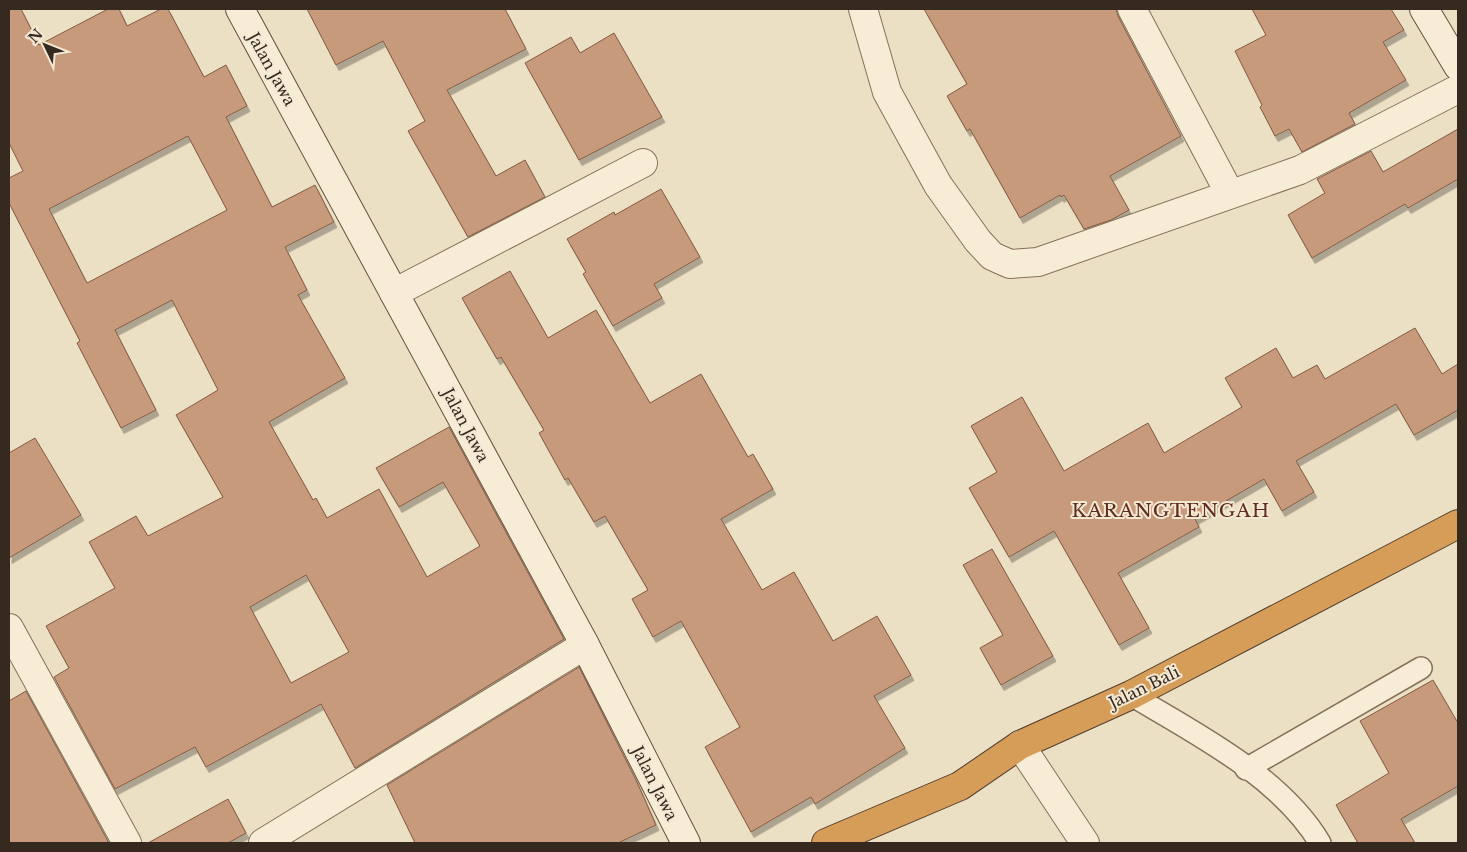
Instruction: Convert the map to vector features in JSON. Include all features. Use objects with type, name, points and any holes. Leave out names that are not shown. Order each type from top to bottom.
[{"type":"highway","name":"Jalan Bali","points":[[826,843],[970,780],[1020,745],[1130,695],[1458,524]]},
{"type":"street","name":"Jalan Jawa","points":[[240,9],[585,645],[686,843]]},
{"type":"street","points":[[863,9],[887,92],[938,185],[992,256],[1010,264],[1038,262],[1300,170],[1458,89]]},
{"type":"street","points":[[1132,9],[1230,194]]},
{"type":"street","points":[[1424,9],[1458,66]]},
{"type":"street","points":[[394,293],[643,163]]},
{"type":"street","points":[[9,628],[127,843]]},
{"type":"street","points":[[263,843],[585,645]]},
{"type":"street","points":[[1020,745],[1085,843]]},
{"type":"lane","points":[[1246,768],[1421,668]]},
{"type":"lane","points":[[1130,695],[1218,747],[1272,787],[1310,827],[1320,843]]},
{"type":"building","points":[[9,9],[21,9],[39,45],[108,9],[119,9],[127,26],[161,9],[168,9],[204,77],[226,65],[247,106],[226,117],[272,207],[315,185],[334,222],[285,247],[307,290],[298,295],[345,378],[269,422],[313,500],[316,498],[327,518],[379,489],[427,577],[480,546],[443,482],[399,507],[376,468],[449,427],[564,639],[355,768],[321,704],[206,767],[195,747],[115,789],[54,677],[69,668],[46,626],[115,588],[89,542],[136,516],[148,536],[223,497],[176,415],[218,390],[172,300],[115,330],[156,410],[121,428],[77,343],[80,341],[9,203],[9,178],[23,171],[9,143]],"holes":[[[188,136],[227,210],[87,283],[49,209]],[[306,575],[349,652],[291,683],[250,607]]]},
{"type":"building","points":[[307,9],[505,9],[526,49],[447,90],[496,176],[525,160],[545,197],[468,237],[408,131],[425,121],[383,41],[336,65]]},
{"type":"building","points":[[924,9],[1116,9],[1181,136],[1110,176],[1129,210],[1111,220],[1084,229],[1064,195],[1061,197],[1060,195],[1020,218],[970,129],[967,131],[947,96],[967,84]]},
{"type":"building","points":[[1252,9],[1391,9],[1404,30],[1383,42],[1406,80],[1349,113],[1355,124],[1302,152],[1289,129],[1275,136],[1235,51],[1266,35]]},
{"type":"building","points":[[614,33],[662,117],[579,160],[525,63],[571,37],[580,53]]},
{"type":"building","points":[[1458,129],[1458,179],[1408,208],[1405,204],[1312,258],[1288,215],[1325,193],[1317,179],[1371,151],[1383,172]]},
{"type":"building","points":[[661,189],[700,257],[654,284],[662,298],[613,326],[583,274],[586,272],[567,239],[614,212],[615,215]]},
{"type":"building","points":[[510,271],[548,338],[596,310],[650,403],[701,374],[748,457],[753,454],[773,489],[721,519],[762,590],[794,572],[833,641],[877,616],[911,675],[874,696],[905,748],[815,804],[811,797],[751,832],[705,747],[740,727],[681,621],[653,637],[632,599],[648,590],[605,516],[594,522],[568,478],[565,480],[539,433],[544,430],[501,357],[497,359],[462,298]]},
{"type":"building","points":[[1415,328],[1442,374],[1458,364],[1458,410],[1414,435],[1396,404],[1296,461],[1314,492],[1282,511],[1264,479],[1195,519],[1199,527],[1118,573],[1149,628],[1119,645],[1054,531],[1009,557],[969,488],[997,472],[971,426],[1022,397],[1064,471],[1148,423],[1164,453],[1242,407],[1225,378],[1276,348],[1293,378],[1317,365],[1325,379]]},
{"type":"building","points":[[35,438],[81,515],[9,558],[9,453]]},
{"type":"building","points":[[992,549],[1053,656],[1001,685],[980,648],[1003,635],[963,565]]},
{"type":"building","points":[[579,667],[636,780],[656,825],[618,843],[415,843],[387,785]]},
{"type":"building","points":[[1433,680],[1458,723],[1458,786],[1401,819],[1415,843],[1358,843],[1336,805],[1389,773],[1360,721]]},
{"type":"building","points":[[26,691],[109,843],[9,843],[9,701]]},
{"type":"building","points":[[228,799],[246,833],[228,843],[148,843]]},
{"type":"district","name":"KARANGTENGAH","points":[[1171,510]]}]
